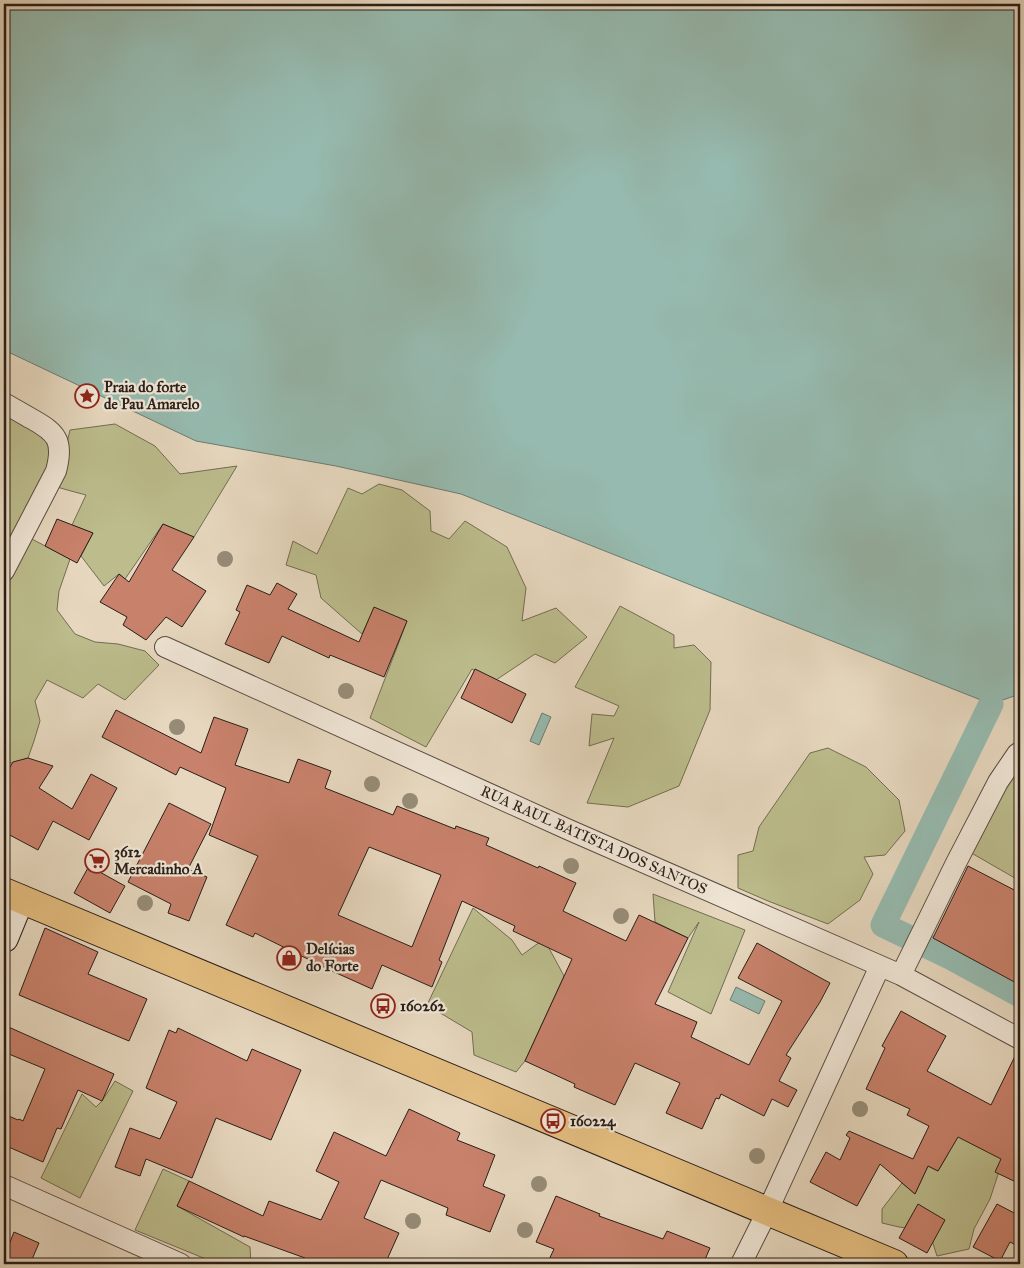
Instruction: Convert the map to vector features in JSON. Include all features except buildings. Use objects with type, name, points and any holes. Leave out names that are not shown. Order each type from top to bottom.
[{"type":"main road","points":[[12,895],[894,1264]]},
{"type":"street","points":[[4,403],[51,431],[59,444],[60,458],[56,471],[4,571]]},
{"type":"street","name":"RUA RAUL BATISTA DOS SANTOS","points":[[165,647],[567,829],[901,975],[1020,1039]]},
{"type":"street","points":[[901,975],[998,782],[1020,752]]},
{"type":"street","points":[[4,938],[12,895]]},
{"type":"street","points":[[741,1264],[767,1212],[880,966]]},
{"type":"street","points":[[4,1185],[181,1264]]},
{"type":"green space","points":[[4,403],[58,451],[4,558]]},
{"type":"green space","points":[[115,424],[155,446],[180,474],[237,466],[194,537],[163,524],[125,579],[119,574],[104,586],[81,556],[93,533],[72,525],[86,495],[57,487],[70,430]]},
{"type":"green space","points":[[379,484],[402,490],[430,511],[431,531],[449,539],[465,521],[507,547],[526,588],[522,621],[556,608],[587,637],[555,663],[535,654],[493,682],[472,669],[426,747],[370,718],[407,621],[374,608],[362,634],[321,598],[316,575],[286,565],[293,541],[317,554],[348,488],[362,494]]},
{"type":"green space","points":[[28,537],[70,559],[59,591],[57,610],[75,634],[95,642],[118,644],[145,651],[159,665],[125,700],[98,684],[83,698],[47,680],[35,701],[40,721],[28,758],[4,765],[4,579]]},
{"type":"green space","points":[[620,606],[674,635],[674,648],[694,645],[711,662],[710,710],[679,786],[628,807],[587,803],[614,738],[589,746],[592,714],[614,716],[619,706],[575,687]]},
{"type":"green space","points":[[828,748],[866,767],[899,800],[905,831],[885,855],[864,857],[873,874],[860,900],[828,924],[738,888],[738,855],[753,851],[759,827],[810,753]]},
{"type":"green space","points":[[1020,758],[1020,881],[968,851]]},
{"type":"green space","points":[[653,894],[745,930],[711,1014],[668,992],[699,922],[688,938],[655,922]]},
{"type":"green space","points":[[473,908],[512,940],[522,955],[544,939],[564,976],[525,1061],[516,1072],[474,1055],[472,1032],[427,1005]]},
{"type":"green space","points":[[115,1081],[133,1091],[80,1198],[41,1178],[82,1094],[96,1107]]},
{"type":"green space","points":[[955,1131],[1005,1153],[990,1199],[974,1229],[969,1249],[937,1256],[929,1231],[882,1223],[882,1209],[902,1183],[915,1194],[928,1166],[938,1171],[947,1156]]},
{"type":"green space","points":[[163,1169],[189,1181],[177,1206],[250,1247],[251,1264],[218,1264],[135,1230]]},
{"type":"water","points":[[4,4],[1020,4],[1020,694],[991,704],[461,494],[336,466],[196,441],[4,350]]},
{"type":"water","points":[[542,713],[551,717],[539,745],[530,741]]},
{"type":"water","points":[[736,987],[765,1001],[759,1014],[730,1000]]},
{"type":"waterway","points":[[991,704],[883,925],[950,957],[1020,995]]},
{"type":"place","name":"Praia do forte de Pau Amarelo","points":[[87,396]]},
{"type":"place","name":"3612 Mercadinho A","points":[[97,861]]},
{"type":"place","name":"Delícias do Forte","points":[[289,958]]},
{"type":"place","name":"160262","points":[[383,1006]]},
{"type":"place","name":"160224","points":[[553,1121]]}]
